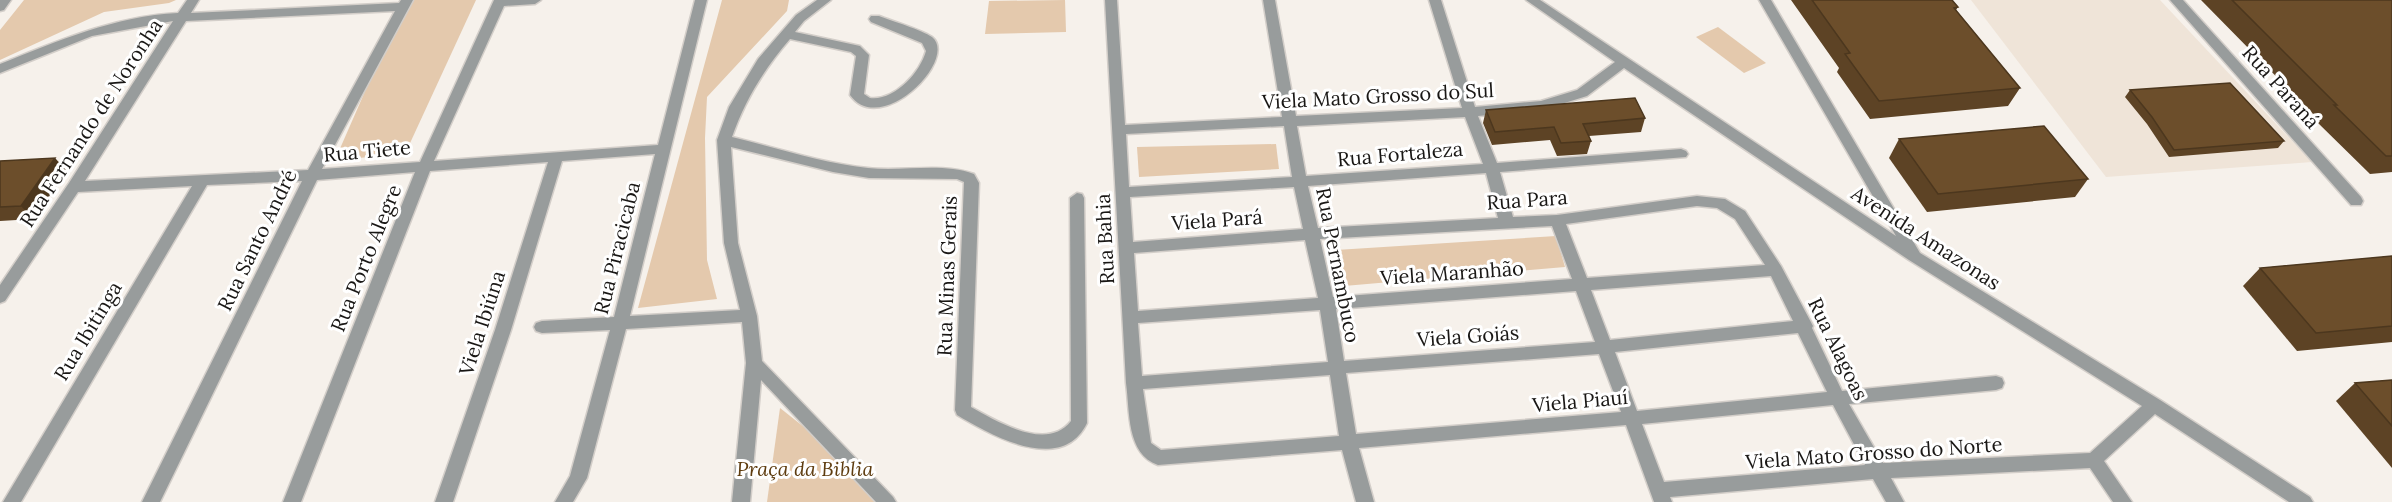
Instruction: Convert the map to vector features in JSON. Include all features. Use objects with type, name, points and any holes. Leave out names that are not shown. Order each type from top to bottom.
[{"type":"street","points":[[0,7],[5,0]]},
{"type":"street","name":"Rua Fernando de Noronha","points":[[0,297],[74,187],[192,0]]},
{"type":"street","points":[[296,12],[303,0]]},
{"type":"street","points":[[500,1],[536,0]]},
{"type":"street","name":"Rua Piracicaba","points":[[564,502],[578,478],[620,323],[701,0]]},
{"type":"street","points":[[800,18],[806,0]]},
{"type":"street","points":[[741,502],[754,363],[749,316],[731,243],[724,140],[736,107],[756,74],[800,18],[825,0]]},
{"type":"street","name":"Rua Bahia","points":[[1112,0],[1134,383],[1143,445],[1152,455],[1168,459]]},
{"type":"street","name":"Rua Pernambuco","points":[[1269,0],[1300,182],[1327,304],[1348,441],[1365,502]]},
{"type":"street","points":[[1435,0],[1470,112],[1491,166],[1507,223]]},
{"type":"street","name":"Avenida Amazonas","points":[[1532,0],[1914,256],[2154,405],[2304,502]]},
{"type":"street","points":[[1765,0],[1914,256]]},
{"type":"street","name":"Rua Paraná","points":[[2176,0],[2356,201]]},
{"type":"street","name":"Rua Porto Alegre","points":[[292,502],[425,166],[500,1]]},
{"type":"street","points":[[0,69],[90,33],[163,18],[296,12],[405,3]]},
{"type":"street","name":"Rua Santo André","points":[[151,502],[312,176],[405,3]]},
{"type":"street","points":[[787,33],[855,49],[863,55],[857,95],[862,101],[871,104],[888,102],[906,91],[932,54],[931,46],[927,40],[875,19]]},
{"type":"street","name":"Viela Mato Grosso do Sul","points":[[1120,130],[1470,112],[1561,101],[1582,93],[1624,61]]},
{"type":"street","name":"Rua Minas Gerais","points":[[724,140],[833,167],[869,173],[958,174],[969,178],[972,183],[963,410],[986,425],[1012,436],[1050,443],[1065,440],[1076,431],[1080,423],[1077,198]]},
{"type":"street","name":"Rua Tiete","points":[[74,187],[312,176],[663,149]]},
{"type":"street","name":"Rua Fortaleza","points":[[1123,192],[1300,182],[1491,166],[1681,154]]},
{"type":"street","name":"Viela Ibiúna","points":[[444,502],[503,330],[557,156]]},
{"type":"street","name":"Rua Ibitinga","points":[[12,502],[201,181]]},
{"type":"street","name":"Rua Para","points":[[1312,234],[1557,220],[1697,201],[1720,203],[1740,215]]},
{"type":"street","name":"Rua Alagoas","points":[[1740,215],[1776,270],[1805,326],[1838,399],[1895,502]]},
{"type":"street","points":[[1557,220],[1660,496]]},
{"type":"street","name":"Viela Pará","points":[[1126,248],[1312,234]]},
{"type":"street","name":"Viela Maranhão","points":[[1130,318],[1776,270]]},
{"type":"street","points":[[542,327],[749,316]]},
{"type":"street","name":"Viela Goiás","points":[[1134,383],[1606,347],[1805,326]]},
{"type":"street","points":[[754,363],[887,502]]},
{"type":"street","name":"Viela Piauí","points":[[1168,459],[1996,383]]},
{"type":"street","points":[[2123,502],[2094,460],[2154,405]]},
{"type":"street","name":"Viela Mato Grosso do Norte","points":[[1660,496],[1878,471],[2094,460]]},
{"type":"shaded area","points":[[1971,0],[2160,0],[2312,162],[2106,177]]},
{"type":"green space","points":[[24,0],[176,0],[169,3],[104,12],[0,60],[0,30]]},
{"type":"green space","points":[[405,0],[476,0],[405,154],[335,160]]},
{"type":"green space","points":[[722,0],[789,0],[787,11],[707,97],[705,138],[707,260],[717,299],[638,308]]},
{"type":"green space","points":[[1065,0],[1066,32],[985,34],[989,1]]},
{"type":"green space","points":[[1718,27],[1766,63],[1744,73],[1696,37]]},
{"type":"green space","points":[[1276,144],[1279,169],[1139,177],[1137,147]]},
{"type":"green space","points":[[1556,236],[1565,267],[1344,286],[1336,250]]},
{"type":"green space","name":"Praça da Biblia","points":[[780,408],[867,477],[885,502],[767,502]]},
{"type":"building","points":[[1812,0],[1952,0],[1958,7],[1954,8],[2020,88],[1879,101],[1845,54],[1850,53]]},
{"type":"building","points":[[2232,0],[2392,0],[2392,156],[2386,156]]},
{"type":"building","points":[[2230,83],[2284,141],[2174,150],[2130,90]]},
{"type":"building","points":[[1635,98],[1645,118],[1583,124],[1591,141],[1561,143],[1554,127],[1495,132],[1486,110]]},
{"type":"building","points":[[2044,126],[2088,179],[1938,194],[1899,139]]},
{"type":"building","points":[[55,158],[21,206],[0,207],[0,161]]},
{"type":"building","points":[[2392,256],[2392,326],[2316,333],[2260,268]]},
{"type":"building","points":[[2392,380],[2392,426],[2355,383]]}]
